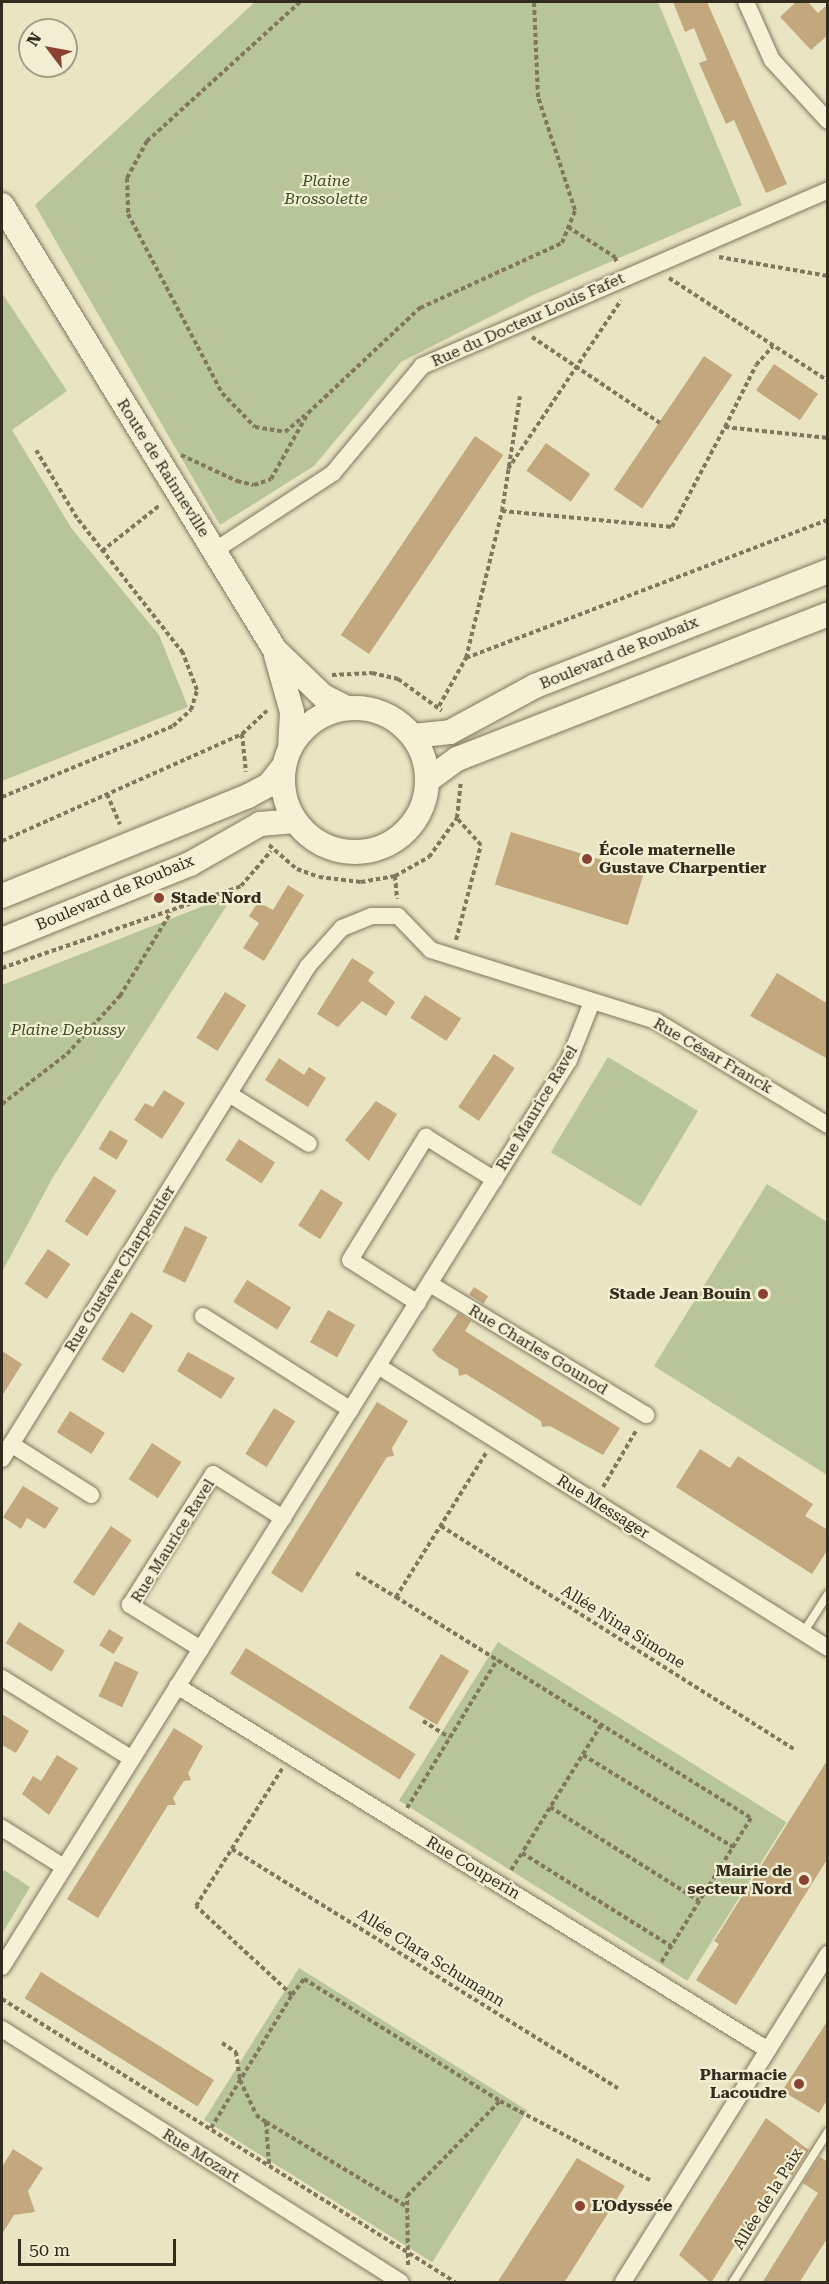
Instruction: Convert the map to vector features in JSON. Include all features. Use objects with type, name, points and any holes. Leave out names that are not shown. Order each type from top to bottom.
[{"type":"main road","name":"Route de Rainneville","points":[[2,205],[275,650],[323,696],[347,708]]},
{"type":"main road","name":"Boulevard de Roubaix","points":[[413,736],[450,732],[535,686],[828,571]]},
{"type":"main road","points":[[428,780],[457,759],[828,614]]},
{"type":"main road","points":[[2,896],[248,796],[269,784],[287,757],[313,721],[347,708],[391,717],[413,736],[428,780],[421,810],[403,835],[366,852],[326,847],[295,821],[282,785],[287,757],[292,712],[275,650]]},
{"type":"main road","name":"Boulevard de Roubaix","points":[[2,940],[190,864],[260,824],[295,821]]},
{"type":"street","points":[[752,4],[772,60],[828,121]]},
{"type":"street","name":"Rue du Docteur Louis Fafet","points":[[214,551],[333,473],[422,366],[828,190]]},
{"type":"street","name":"Rue Gustave Charpentier","points":[[2,1459],[308,966],[342,928],[372,916],[398,916],[431,950],[592,1002]]},
{"type":"street","name":"Rue César Franck","points":[[592,1002],[656,1021],[828,1125]]},
{"type":"street","name":"Rue Maurice Ravel","points":[[2,1967],[569,1060],[592,1002]]},
{"type":"street","points":[[229,1094],[309,1144]]},
{"type":"street","name":"Rue Maurice Ravel","points":[[418,1303],[350,1260],[426,1137],[495,1180]]},
{"type":"street","name":"Rue Charles Gounod","points":[[430,1284],[646,1415]]},
{"type":"street","points":[[203,1316],[351,1410]]},
{"type":"street","name":"Rue Messager","points":[[378,1366],[828,1648]]},
{"type":"street","points":[[11,1444],[91,1495]]},
{"type":"street","name":"Rue Maurice Ravel","points":[[201,1649],[130,1605],[213,1474],[283,1518]]},
{"type":"street","points":[[2,1678],[132,1759]]},
{"type":"street","name":"Rue Couperin","points":[[177,1686],[768,2050]]},
{"type":"street","points":[[2,1828],[64,1867]]},
{"type":"street","points":[[623,2283],[828,1954]]},
{"type":"street","name":"Rue Mozart","points":[[2,2029],[404,2277]]},
{"type":"lane","points":[[803,1633],[828,1594]]},
{"type":"lane","name":"Allée de la Paix","points":[[733,2283],[828,2132]]},
{"type":"path","points":[[300,2],[147,141],[127,178],[128,214],[222,393],[255,427],[285,432],[420,308],[562,243],[575,210],[538,97],[534,2]]},
{"type":"path","points":[[508,469],[623,297],[622,278],[615,257],[568,227]]},
{"type":"path","points":[[688,252],[828,276]]},
{"type":"path","points":[[653,267],[828,381]]},
{"type":"path","points":[[516,327],[660,423]]},
{"type":"path","points":[[502,511],[672,527],[756,365],[773,346]]},
{"type":"path","points":[[439,706],[466,658],[502,511],[520,396]]},
{"type":"path","points":[[162,466],[184,453],[237,481],[254,485],[271,479],[308,412]]},
{"type":"path","points":[[725,427],[828,438]]},
{"type":"path","points":[[2,797],[173,726],[191,710],[197,690],[183,653],[102,551],[36,450]]},
{"type":"path","points":[[102,551],[178,491]]},
{"type":"path","points":[[466,658],[828,520]]},
{"type":"path","points":[[319,680],[372,673],[398,679],[439,706],[446,719]]},
{"type":"path","points":[[2,841],[242,734],[276,703]]},
{"type":"path","points":[[242,734],[246,783]]},
{"type":"path","points":[[263,834],[271,850],[319,877],[361,882],[384,878],[429,856],[457,818],[459,774]]},
{"type":"path","points":[[107,794],[122,831]]},
{"type":"path","points":[[452,956],[481,845],[457,818]]},
{"type":"path","points":[[2,968],[241,886],[271,850]]},
{"type":"path","points":[[2,1104],[67,1054],[120,996],[152,952],[171,911]]},
{"type":"path","points":[[594,1502],[646,1415]]},
{"type":"path","points":[[396,1597],[494,1439]]},
{"type":"path","name":"Allée Nina Simone","points":[[441,1526],[794,1749]]},
{"type":"path","points":[[356,1573],[751,1818],[651,1978]]},
{"type":"path","points":[[398,1822],[497,1660]]},
{"type":"path","points":[[423,1721],[449,1737]]},
{"type":"path","points":[[509,1875],[601,1725]]},
{"type":"path","points":[[583,1755],[733,1847]]},
{"type":"path","points":[[291,1756],[195,1906],[292,1995]]},
{"type":"path","points":[[550,1807],[699,1900]]},
{"type":"path","name":"Allée Clara Schumann","points":[[232,1849],[618,2088]]},
{"type":"path","points":[[522,1853],[671,1946]]},
{"type":"path","points":[[211,2128],[304,1979],[500,2101],[651,2181]]},
{"type":"path","points":[[2,1999],[269,2164],[455,2283]]},
{"type":"path","points":[[222,2043],[236,2052],[240,2080],[256,2115],[407,2206]]},
{"type":"path","points":[[404,2277],[408,2252],[407,2196],[500,2101]]},
{"type":"path","points":[[266,2122],[269,2164]]},
{"type":"green space","name":"Plaine Brossolette","points":[[255,2],[658,2],[742,205],[531,296],[401,362],[314,466],[220,525],[35,205]]},
{"type":"green space","points":[[2,293],[67,391],[12,430],[72,529],[159,635],[188,707],[2,781]]},
{"type":"green space","name":"Plaine Debussy","points":[[234,894],[53,1177],[2,1272],[2,985]]},
{"type":"green space","points":[[608,1057],[698,1111],[641,1206],[551,1152]]},
{"type":"green space","name":"Stade Jean Bouin","points":[[767,1184],[827,1222],[827,1475],[654,1366]]},
{"type":"green space","points":[[498,1642],[786,1822],[687,1981],[399,1801]]},
{"type":"green space","points":[[4,1870],[30,1887],[2,1934],[2,1874]]},
{"type":"green space","points":[[299,1968],[527,2111],[432,2262],[204,2120]]},
{"type":"building","points":[[673,2],[707,2],[787,184],[766,193],[734,120],[726,124],[699,63],[707,60],[694,28],[685,32]]},
{"type":"building","points":[[796,2],[808,2],[818,13],[828,4],[828,35],[811,50],[780,17]]},
{"type":"building","points":[[704,356],[732,375],[642,508],[614,489]]},
{"type":"building","points":[[774,364],[818,394],[800,420],[756,391]]},
{"type":"building","points":[[475,436],[503,455],[369,654],[341,635]]},
{"type":"building","points":[[546,443],[590,474],[571,502],[526,471]]},
{"type":"building","points":[[511,832],[644,873],[628,925],[495,885]]},
{"type":"building","points":[[288,885],[304,895],[264,961],[243,948],[259,923],[249,916],[258,902],[273,910]]},
{"type":"building","points":[[352,958],[374,972],[368,981],[395,1002],[386,1016],[362,1001],[338,1027],[317,1014]]},
{"type":"building","points":[[777,973],[828,1004],[828,1059],[750,1016]]},
{"type":"building","points":[[225,992],[246,1005],[218,1051],[196,1038]]},
{"type":"building","points":[[425,995],[461,1018],[446,1041],[410,1018]]},
{"type":"building","points":[[494,1054],[515,1068],[479,1121],[458,1107]]},
{"type":"building","points":[[279,1058],[304,1075],[309,1067],[326,1078],[308,1107],[265,1080]]},
{"type":"building","points":[[164,1090],[185,1103],[162,1139],[134,1120],[145,1103],[153,1107]]},
{"type":"building","points":[[376,1101],[397,1114],[369,1161],[345,1140]]},
{"type":"building","points":[[110,1130],[128,1141],[117,1160],[99,1149]]},
{"type":"building","points":[[239,1139],[275,1162],[261,1183],[225,1160]]},
{"type":"building","points":[[94,1176],[117,1191],[87,1236],[65,1221]]},
{"type":"building","points":[[321,1189],[343,1203],[320,1239],[298,1225]]},
{"type":"building","points":[[185,1226],[207,1237],[185,1283],[163,1272]]},
{"type":"building","points":[[48,1249],[70,1264],[47,1299],[25,1284]]},
{"type":"building","points":[[247,1280],[291,1308],[277,1330],[233,1302]]},
{"type":"building","points":[[474,1287],[488,1296],[483,1304],[469,1295]]},
{"type":"building","points":[[328,1310],[355,1325],[337,1357],[310,1342]]},
{"type":"building","points":[[131,1312],[153,1326],[123,1373],[101,1359]]},
{"type":"building","points":[[458,1313],[471,1321],[465,1331],[620,1428],[603,1455],[550,1426],[542,1427],[541,1421],[466,1374],[459,1376],[458,1369],[438,1357],[432,1350]]},
{"type":"building","points":[[2,1351],[22,1364],[2,1396]]},
{"type":"building","points":[[188,1352],[235,1378],[221,1399],[177,1371]]},
{"type":"building","points":[[377,1402],[408,1421],[392,1448],[394,1456],[387,1457],[302,1593],[271,1573]]},
{"type":"building","points":[[274,1408],[295,1421],[267,1467],[245,1454]]},
{"type":"building","points":[[70,1411],[105,1433],[92,1454],[57,1432]]},
{"type":"building","points":[[152,1443],[181,1462],[158,1498],[129,1479]]},
{"type":"building","points":[[700,1449],[730,1468],[738,1456],[813,1504],[805,1516],[828,1530],[828,1549],[812,1574],[676,1487]]},
{"type":"building","points":[[23,1486],[59,1508],[45,1529],[27,1518],[21,1529],[3,1517]]},
{"type":"building","points":[[111,1526],[132,1540],[94,1596],[73,1582]]},
{"type":"building","points":[[19,1622],[65,1651],[52,1672],[6,1643]]},
{"type":"building","points":[[109,1629],[124,1638],[114,1654],[99,1645]]},
{"type":"building","points":[[246,1648],[416,1754],[400,1779],[230,1673]]},
{"type":"building","points":[[441,1654],[469,1671],[437,1725],[409,1708]]},
{"type":"building","points":[[115,1661],[139,1672],[122,1707],[99,1696]]},
{"type":"building","points":[[2,1714],[29,1731],[16,1753],[2,1745]]},
{"type":"building","points":[[174,1728],[203,1746],[188,1773],[191,1780],[184,1781],[173,1798],[176,1805],[168,1805],[98,1918],[67,1899]]},
{"type":"building","points":[[57,1755],[78,1768],[49,1815],[22,1794],[33,1776],[41,1781]]},
{"type":"building","points":[[828,1759],[828,1858],[736,2005],[696,1980],[719,1944],[714,1941]]},
{"type":"building","points":[[41,1972],[214,2080],[198,2106],[25,1998]]},
{"type":"building","points":[[828,2020],[828,2099],[819,2113],[782,2091]]},
{"type":"building","points":[[766,2118],[809,2150],[792,2176],[782,2170],[711,2283],[679,2255]]},
{"type":"building","points":[[13,2149],[43,2168],[28,2191],[35,2212],[14,2215],[2,2234],[2,2167]]},
{"type":"building","points":[[820,2157],[828,2162],[828,2237],[799,2283],[762,2283],[818,2193],[803,2183]]},
{"type":"building","name":"L'Odyssée","points":[[577,2158],[625,2186],[564,2283],[497,2283]]},
{"type":"place","name":"École maternelle Gustave Charpentier","points":[[587,859]]},
{"type":"place","name":"Stade Nord","points":[[159,898]]},
{"type":"place","name":"Stade Jean Bouin","points":[[763,1294]]},
{"type":"place","name":"Mairie de secteur Nord","points":[[804,1880]]},
{"type":"place","name":"Pharmacie Lacoudre","points":[[799,2084]]},
{"type":"place","name":"L'Odyssée","points":[[580,2206]]}]
